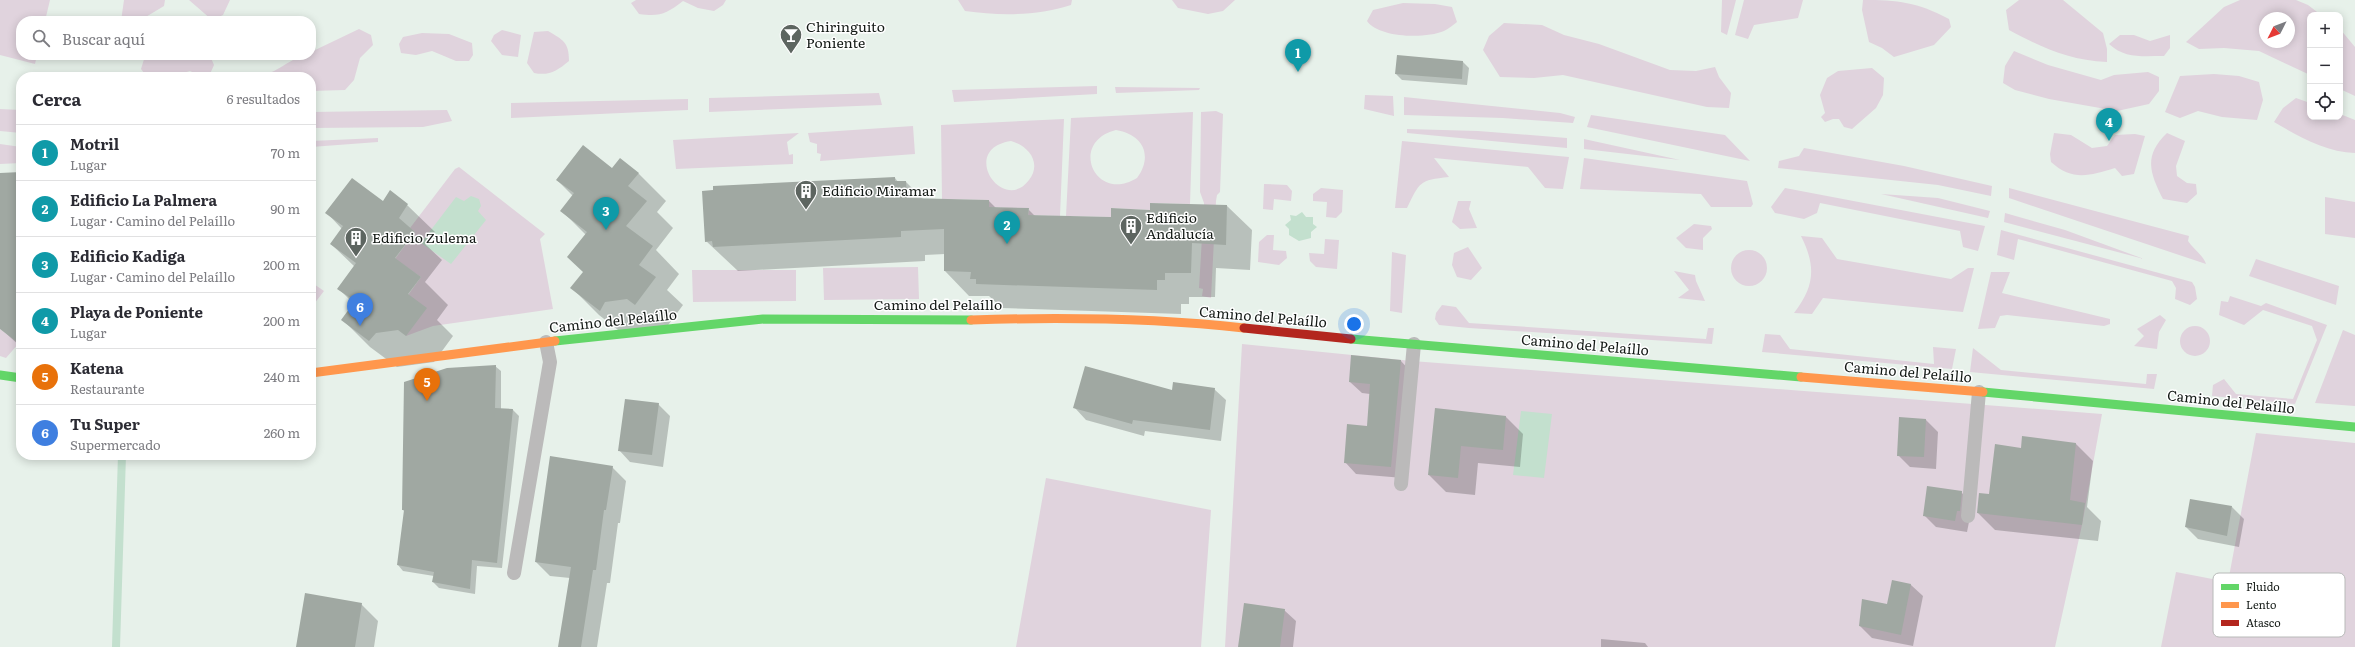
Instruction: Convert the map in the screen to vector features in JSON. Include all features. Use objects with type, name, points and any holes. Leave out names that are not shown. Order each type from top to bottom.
[{"type":"street","name":"Camino del Pelaíllo","points":[[316,371],[546,342],[762,319],[963,320],[1032,318],[1113,320],[1236,327],[1414,344],[1979,392],[2355,427]]},
{"type":"street","points":[[0,374],[16,377]]},
{"type":"lane","points":[[514,573],[550,362],[546,342]]},
{"type":"lane","points":[[1401,484],[1414,344]]},
{"type":"lane","points":[[1968,516],[1979,392]]},
{"type":"shaded area","points":[[0,0],[50,0],[46,16],[16,16],[16,59],[0,55]]},
{"type":"shaded area","points":[[124,0],[165,0],[164,6],[147,16],[122,16]]},
{"type":"shaded area","points":[[189,0],[230,0],[223,15],[207,16]]},
{"type":"shaded area","points":[[636,0],[726,0],[723,5],[714,11],[698,8],[683,1],[667,12],[652,15],[639,14],[631,3]]},
{"type":"shaded area","points":[[958,0],[1072,0],[1071,5],[1058,9],[1032,13],[992,14],[965,11]]},
{"type":"shaded area","points":[[1172,0],[1235,0],[1223,11],[1208,14],[1178,8]]},
{"type":"shaded area","points":[[1722,0],[1736,0],[1727,35],[1721,32]]},
{"type":"shaded area","points":[[1744,0],[1803,0],[1798,18],[1754,25],[1748,39],[1735,35]]},
{"type":"shaded area","points":[[1863,0],[1907,3],[1927,9],[1949,19],[1951,27],[1934,45],[1894,57],[1882,48],[1869,42],[1862,10]]},
{"type":"shaded area","points":[[2019,0],[2063,0],[2103,33],[2107,49],[2107,62],[2068,56],[2045,48],[2009,30],[2006,10]]},
{"type":"shaded area","points":[[2240,0],[2296,0],[2308,5],[2317,12],[2307,12],[2307,74],[2259,51],[2224,48],[2199,49],[2186,42],[2224,7]]},
{"type":"shaded area","points":[[1403,3],[1435,4],[1452,7],[1457,22],[1444,31],[1436,34],[1414,36],[1392,34],[1381,31],[1373,27],[1367,21],[1373,10]]},
{"type":"shaded area","points":[[1504,23],[1542,25],[1564,35],[1599,44],[1670,70],[1696,71],[1715,67],[1719,77],[1731,93],[1729,108],[1707,107],[1563,75],[1534,78],[1500,77],[1483,50],[1489,36]]},
{"type":"shaded area","points":[[359,29],[371,35],[373,45],[360,58],[354,80],[345,90],[316,91],[316,72],[272,72],[293,60],[316,60],[316,50]]},
{"type":"shaded area","points":[[502,30],[521,35],[518,57],[502,55],[491,41],[494,35]]},
{"type":"shaded area","points":[[548,31],[564,42],[568,50],[569,61],[561,68],[553,72],[544,74],[534,73],[527,63],[534,32]]},
{"type":"shaded area","points":[[422,33],[449,34],[472,43],[473,55],[469,61],[456,61],[432,51],[416,55],[401,53],[399,44],[403,37]]},
{"type":"shaded area","points":[[2343,33],[2355,47],[2355,96],[2343,90]]},
{"type":"shaded area","points":[[2120,35],[2134,35],[2150,41],[2170,35],[2170,48],[2164,56],[2135,56],[2121,52],[2109,44]]},
{"type":"shaded area","points":[[2014,51],[2048,65],[2101,80],[2114,75],[2148,72],[2159,77],[2159,91],[2149,104],[2117,111],[2049,99],[2015,90],[2003,83],[2005,66]]},
{"type":"shaded area","points":[[19,60],[36,60],[35,64]]},
{"type":"shaded area","points":[[144,60],[212,60],[214,65],[211,72],[143,72],[141,69]]},
{"type":"shaded area","points":[[1872,68],[1884,78],[1883,95],[1876,108],[1852,129],[1844,127],[1839,119],[1833,119],[1825,122],[1821,117],[1825,113],[1820,95],[1827,78],[1838,71]]},
{"type":"shaded area","points":[[2214,74],[2239,76],[2259,82],[2263,100],[2257,120],[2222,117],[2198,111],[2180,118],[2165,112],[2180,76]]},
{"type":"shaded area","points":[[1097,86],[1097,94],[954,102],[952,90]]},
{"type":"shaded area","points":[[1115,87],[1200,88],[1199,90],[1116,93]]},
{"type":"shaded area","points":[[879,93],[882,105],[709,112],[709,98]]},
{"type":"shaded area","points":[[1365,95],[1393,96],[1394,116],[1364,109]]},
{"type":"shaded area","points":[[1404,97],[1560,113],[1575,117],[1573,123],[1503,118],[1404,115]]},
{"type":"shaded area","points":[[2296,98],[2307,102],[2307,120],[2343,120],[2343,115],[2355,120],[2355,153],[2333,150],[2303,138],[2274,122],[2283,108]]},
{"type":"shaded area","points":[[688,99],[688,110],[511,118],[511,103]]},
{"type":"shaded area","points":[[0,109],[16,110],[16,133],[0,131]]},
{"type":"shaded area","points":[[447,110],[452,121],[423,127],[316,128],[316,112]]},
{"type":"shaded area","points":[[1216,111],[1223,114],[1220,192],[1217,195],[1216,201],[1211,298],[1202,296],[1203,289],[1199,288],[1204,203],[1200,192],[1201,112]]},
{"type":"shaded area","points":[[1193,112],[1190,204],[1150,203],[1150,210],[1111,208],[1111,217],[1066,216],[1071,118]],"holes":[[[1116,130],[1126,133],[1139,142],[1143,148],[1145,154],[1142,170],[1137,178],[1122,184],[1109,183],[1099,177],[1093,168],[1090,157],[1093,146],[1101,137]]]},
{"type":"shaded area","points":[[1591,115],[1725,135],[1750,161],[1587,127]]},
{"type":"shaded area","points":[[1064,119],[1060,216],[1028,215],[1029,209],[989,207],[989,200],[942,199],[941,125]],"holes":[[[1011,141],[1017,143],[1032,156],[1034,162],[1033,174],[1019,189],[1008,190],[998,185],[990,177],[987,166],[988,155],[995,146]]]},
{"type":"shaded area","points":[[913,126],[915,154],[820,161],[821,154],[817,153],[817,144],[810,142],[808,133]]},
{"type":"shaded area","points":[[1407,129],[1478,131],[1567,138],[1567,148],[1407,133]]},
{"type":"shaded area","points":[[799,133],[787,142],[789,155],[793,154],[793,164],[676,169],[673,140]]},
{"type":"shaded area","points":[[2054,133],[2071,135],[2092,148],[2107,146],[2115,135],[2135,134],[2145,136],[2134,174],[2122,176],[2115,168],[2089,175],[2081,175],[2066,172],[2051,162],[2050,154]]},
{"type":"shaded area","points":[[2167,133],[2185,141],[2176,166],[2177,176],[2187,183],[2196,184],[2197,194],[2187,203],[2163,199],[2152,173],[2151,165],[2154,149]]},
{"type":"shaded area","points":[[378,138],[378,142],[316,147],[316,141]]},
{"type":"shaded area","points":[[1584,139],[1680,160],[1584,149]]},
{"type":"shaded area","points":[[1402,141],[1569,157],[1563,189],[1545,188],[1528,167],[1434,158],[1449,177],[1426,181],[1418,188],[1407,208],[1395,208]]},
{"type":"shaded area","points":[[0,144],[16,146],[16,163],[0,164]]},
{"type":"shaded area","points":[[1804,148],[1904,166],[1992,186],[1991,196],[1938,185],[1778,168],[1779,161],[1799,156]]},
{"type":"shaded area","points":[[1584,158],[1747,181],[1753,204],[1751,207],[1711,207],[1701,194],[1580,189]]},
{"type":"shaded area","points":[[459,167],[545,234],[540,239],[553,309],[433,326],[406,336],[406,298],[421,277],[395,259],[415,232],[410,228],[455,169]]},
{"type":"shaded area","points":[[1264,184],[1287,185],[1292,191],[1291,201],[1274,199],[1273,210],[1263,209]]},
{"type":"shaded area","points":[[1321,188],[1343,190],[1342,212],[1336,218],[1326,217],[1327,202],[1313,201],[1313,194]]},
{"type":"shaded area","points":[[1785,188],[1985,226],[1978,251],[1963,247],[1960,231],[1820,203],[1817,213],[1804,219],[1775,213],[1771,207]]},
{"type":"shaded area","points":[[2009,188],[2189,236],[2188,241],[2203,258],[2206,264],[2009,198]]},
{"type":"shaded area","points":[[1881,194],[1938,198],[1990,211],[1988,218]]},
{"type":"shaded area","points":[[471,196],[479,199],[481,206],[478,211],[486,220],[451,264],[421,243],[456,197],[464,201]]},
{"type":"shaded area","points":[[2325,197],[2355,202],[2355,238],[2325,234]]},
{"type":"shaded area","points":[[1458,201],[1471,201],[1469,209],[1477,228],[1460,229],[1452,222]]},
{"type":"shaded area","points":[[1302,212],[1306,217],[1313,217],[1313,224],[1317,227],[1311,232],[1311,238],[1299,241],[1289,235],[1289,229],[1285,225],[1291,220],[1290,215],[1296,216]]},
{"type":"shaded area","points":[[2005,213],[2065,230],[2144,259],[2004,222]]},
{"type":"shaded area","points":[[1694,224],[1711,226],[1712,229],[1703,238],[1703,250],[1686,248],[1676,238]]},
{"type":"shaded area","points":[[2001,230],[2192,282],[2195,287],[2197,299],[2190,305],[2175,299],[2176,288],[2172,281],[2018,239],[2014,260],[1997,255]]},
{"type":"shaded area","points":[[1267,235],[1274,235],[1273,250],[1286,251],[1287,258],[1279,265],[1258,262],[1259,242]]},
{"type":"shaded area","points":[[1801,236],[1822,238],[1837,259],[1951,279],[1968,268],[1974,268],[1963,312],[1823,298],[1812,314],[1794,313],[1806,294],[1811,276],[1809,257]]},
{"type":"shaded area","points":[[1325,239],[1339,240],[1337,269],[1316,267],[1310,261],[1309,253],[1324,254]]},
{"type":"shaded area","points":[[1468,247],[1482,268],[1471,280],[1457,277],[1452,265],[1454,253]]},
{"type":"shaded area","points":[[1753,250],[1762,255],[1766,261],[1766,275],[1762,281],[1753,286],[1745,286],[1736,281],[1732,275],[1731,264],[1736,255],[1742,251]]},
{"type":"shaded area","points":[[1392,252],[1406,255],[1402,313],[1390,311]]},
{"type":"shaded area","points":[[2256,259],[2339,286],[2336,305],[2249,276]]},
{"type":"shaded area","points":[[918,267],[919,299],[824,300],[823,268]]},
{"type":"shaded area","points":[[692,270],[796,270],[796,301],[693,302]]},
{"type":"shaded area","points":[[1674,271],[1695,275],[1696,281],[1705,301],[1678,298],[1689,290]]},
{"type":"shaded area","points":[[1991,272],[2010,272],[2002,293],[2110,319],[2110,324],[2104,326],[2007,315],[2000,316],[1995,328],[1978,329]]},
{"type":"shaded area","points":[[316,285],[324,291],[316,301]]},
{"type":"shaded area","points":[[2230,296],[2261,306],[2266,303],[2327,325],[2295,404],[2212,396],[2213,385],[2224,379],[2236,394],[2293,399],[2317,340],[2312,326],[2263,310],[2244,325],[2219,315],[2221,301],[2228,302]]},
{"type":"shaded area","points":[[1442,305],[1456,307],[1469,323],[1706,339],[1708,328],[1714,328],[1712,344],[1469,328],[1439,325],[1435,319],[1436,313]]},
{"type":"shaded area","points":[[2160,315],[2166,320],[2159,332],[2157,349],[2134,346],[2144,336],[2137,329]]},
{"type":"shaded area","points":[[2195,326],[2205,331],[2210,341],[2205,351],[2195,356],[2185,351],[2180,341],[2185,331]]},
{"type":"shaded area","points":[[0,329],[16,341],[16,346],[6,358],[0,356]]},
{"type":"shaded area","points":[[2343,330],[2355,335],[2355,406],[2315,403]]},
{"type":"shaded area","points":[[1765,334],[1780,335],[1790,349],[1934,364],[1933,347],[1956,349],[1952,369],[1762,352]]},
{"type":"shaded area","points":[[1242,344],[1412,361],[2102,414],[2082,525],[2055,647],[1225,647]]},
{"type":"shaded area","points":[[1973,348],[2001,370],[2146,384],[2147,374],[2157,374],[2154,389],[1970,372]]},
{"type":"shaded area","points":[[1521,411],[1552,414],[1544,478],[1513,475]]},
{"type":"shaded area","points":[[2256,433],[2355,443],[2355,647],[2161,647],[2176,572],[2213,579],[2213,637],[2345,637],[2345,573],[2230,573]]},
{"type":"shaded area","points":[[1046,478],[1211,510],[1201,647],[1016,647]]},
{"type":"building","points":[[1397,55],[1463,61],[1462,79],[1395,74]]},
{"type":"building","points":[[583,145],[612,168],[620,158],[639,173],[628,186],[647,201],[626,226],[653,246],[639,265],[656,277],[635,305],[627,299],[605,302],[600,311],[570,288],[583,272],[567,257],[587,232],[560,211],[574,193],[556,180]]},
{"type":"building","points":[[16,172],[16,341],[0,329],[0,173]]},
{"type":"building","points":[[895,177],[895,181],[906,181],[907,198],[989,200],[989,207],[1029,208],[1028,215],[1111,217],[1111,208],[1150,210],[1150,203],[1227,205],[1226,245],[1192,243],[1191,273],[1165,273],[1165,280],[1157,280],[1157,290],[976,284],[976,279],[970,279],[971,272],[944,271],[944,229],[901,231],[901,237],[713,247],[712,241],[705,242],[702,191],[713,190],[713,186]]},
{"type":"building","name":"Edificio Zulema","points":[[352,178],[383,201],[390,190],[408,204],[399,218],[415,232],[395,258],[421,277],[408,294],[427,308],[406,336],[398,330],[376,333],[369,341],[341,320],[355,301],[337,289],[356,263],[330,244],[343,226],[325,213]]},
{"type":"building","points":[[1351,355],[1401,360],[1391,467],[1344,463],[1347,424],[1367,426],[1370,384],[1349,382]]},
{"type":"building","points":[[496,365],[495,408],[513,409],[497,563],[472,560],[470,589],[432,582],[434,572],[397,565],[404,510],[402,510],[404,382],[447,368]]},
{"type":"building","points":[[1085,366],[1172,390],[1173,382],[1215,388],[1210,430],[1133,420],[1132,424],[1073,408]]},
{"type":"building","points":[[625,399],[659,403],[652,455],[618,451]]},
{"type":"building","points":[[1435,408],[1506,416],[1503,450],[1461,446],[1458,478],[1428,475]]},
{"type":"building","points":[[1899,417],[1926,419],[1924,457],[1897,456]]},
{"type":"building","points":[[2022,436],[2076,443],[2070,500],[2085,503],[2082,525],[1977,513],[1979,493],[1989,494],[1995,444],[2021,448]]},
{"type":"building","points":[[550,456],[613,466],[606,510],[604,510],[596,570],[593,570],[581,647],[558,647],[571,567],[535,562]]},
{"type":"building","points":[[1927,486],[1962,491],[1960,511],[1957,511],[1955,521],[1923,516]]},
{"type":"building","points":[[2190,499],[2232,506],[2227,536],[2185,527]]},
{"type":"building","points":[[1892,580],[1911,584],[1901,635],[1859,626],[1862,599],[1887,604]]},
{"type":"building","points":[[305,593],[362,603],[355,647],[296,647]]},
{"type":"building","points":[[1244,603],[1285,609],[1280,647],[1238,647]]},
{"type":"waterway","points":[[116,647],[122,460]]},
{"type":"traffic: fast","points":[[555,341],[763,319],[971,320]]},
{"type":"traffic: fast","points":[[1351,339],[1801,377]]},
{"type":"traffic: fast","points":[[0,375],[16,377]]},
{"type":"traffic: fast","points":[[1983,392],[2355,427]]},
{"type":"traffic: slow","points":[[971,320],[1108,319],[1176,322],[1244,328]]},
{"type":"traffic: slow","points":[[316,372],[555,341]]},
{"type":"traffic: slow","points":[[1801,377],[1983,392]]},
{"type":"traffic: jam","points":[[1244,328],[1351,339]]},
{"type":"place","name":"Chiringuito Poniente","points":[[791,54]]},
{"type":"place","name":"Motril","points":[[1298,72]]},
{"type":"place","name":"Playa de Poniente","points":[[2109,141]]},
{"type":"place","name":"Edificio Miramar","points":[[806,210]]},
{"type":"place","name":"Edificio Kadiga","points":[[606,230]]},
{"type":"place","name":"Edificio La Palmera","points":[[1007,244]]},
{"type":"place","name":"Edificio Andalucía","points":[[1131,246]]},
{"type":"place","name":"Edificio Zulema","points":[[356,258]]},
{"type":"place","name":"Tu Super","points":[[360,326]]},
{"type":"place","name":"Katena","points":[[427,401]]}]
